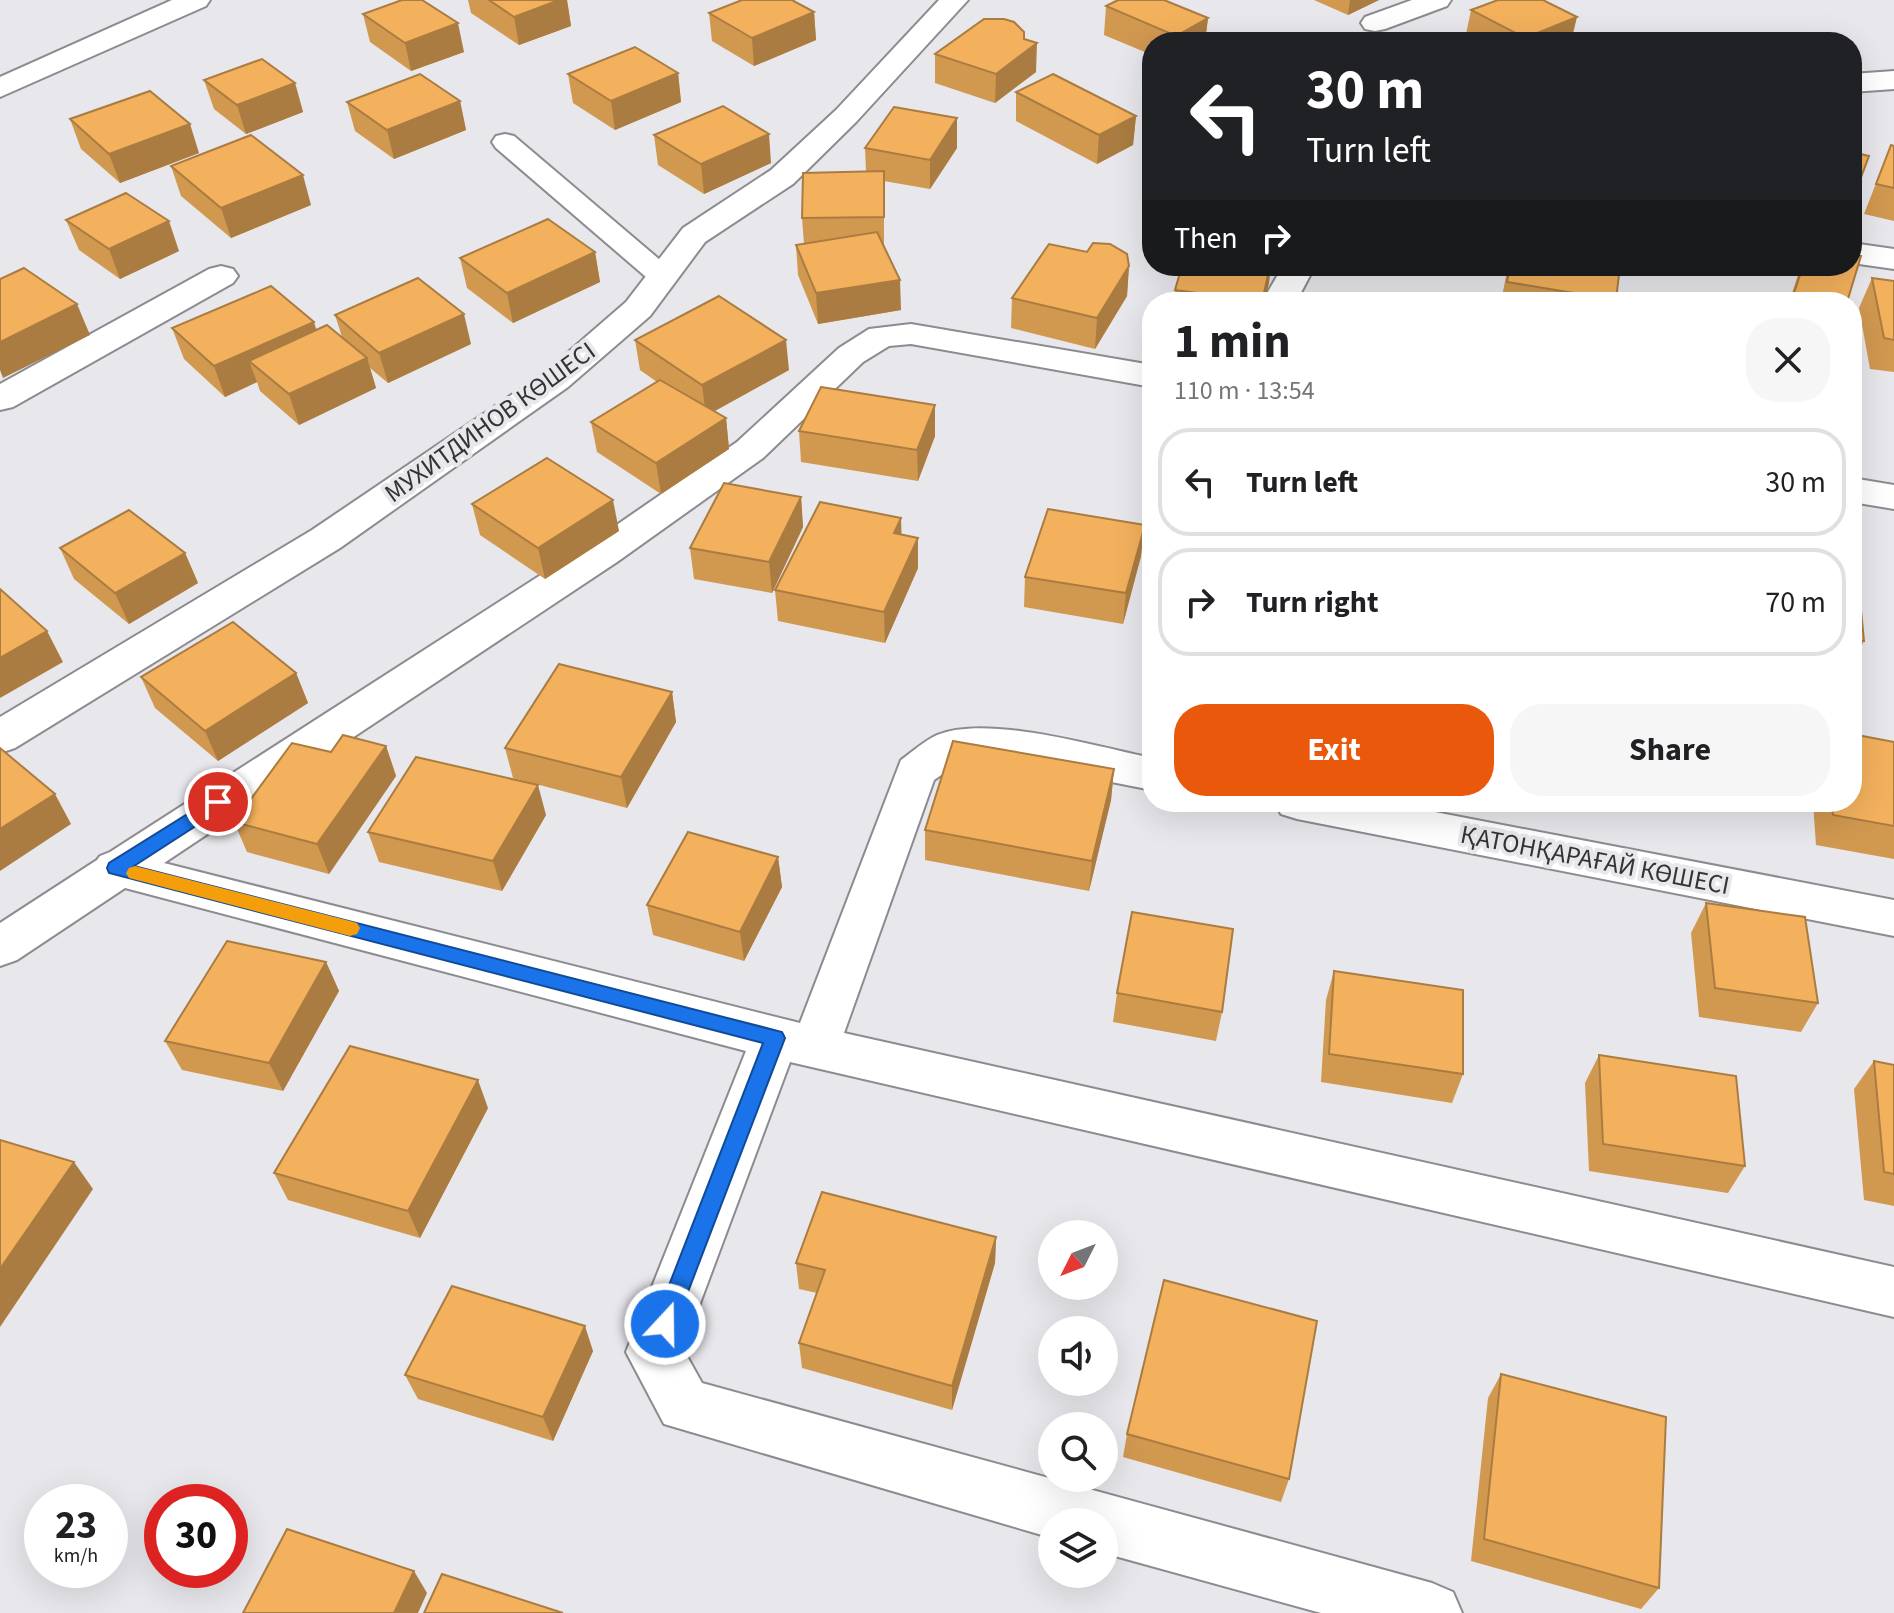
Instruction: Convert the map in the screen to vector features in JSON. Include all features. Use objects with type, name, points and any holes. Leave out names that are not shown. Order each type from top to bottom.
[{"type":"street","points":[[0,88],[105,38],[196,0]]},
{"type":"street","name":"МУХИТДИНОВ КӨШЕСІ","points":[[0,737],[326,539],[556,380],[638,309],[694,235],[782,177],[846,116],[954,0]]},
{"type":"street","points":[[1375,23],[1437,0]]},
{"type":"street","points":[[1862,82],[1894,80]]},
{"type":"street","points":[[1862,254],[1894,259]]},
{"type":"street","points":[[0,399],[221,276]]},
{"type":"street","points":[[0,947],[116,868],[627,536],[750,450],[851,355],[881,336],[911,334],[1142,374]]},
{"type":"street","points":[[1862,492],[1894,497]]},
{"type":"street","points":[[1048,1508],[684,1405],[654,1352],[916,771],[950,747],[1000,744],[1142,772]]},
{"type":"street","name":"ҚАТОНҚАРАҒАЙ КӨШЕСІ","points":[[1348,812],[1894,918]]},
{"type":"street","points":[[116,868],[795,1042],[1894,1292]]},
{"type":"street","points":[[1118,1528],[1432,1613]]},
{"type":"lane","points":[[505,142],[663,277]]},
{"type":"building","points":[[402,0],[422,0],[458,23],[405,43],[363,14]]},
{"type":"building","points":[[489,0],[559,0],[514,17]]},
{"type":"building","points":[[742,0],[792,0],[814,12],[752,38],[709,13]]},
{"type":"building","points":[[1118,0],[1164,0],[1208,18],[1183,32],[1167,32],[1106,6]]},
{"type":"building","points":[[1498,0],[1543,0],[1577,17],[1540,32],[1513,32],[1471,10]]},
{"type":"building","points":[[984,19],[1014,22],[1024,32],[1024,39],[1037,43],[996,74],[935,54]]},
{"type":"building","points":[[635,47],[678,73],[611,101],[568,74]]},
{"type":"building","points":[[262,59],[295,83],[237,105],[204,80]]},
{"type":"building","points":[[420,74],[460,101],[387,130],[347,102]]},
{"type":"building","points":[[1053,74],[1136,116],[1099,135],[1016,92]]},
{"type":"building","points":[[150,91],[190,124],[109,154],[70,119]]},
{"type":"building","points":[[723,106],[769,134],[701,164],[654,135]]},
{"type":"building","points":[[894,107],[957,118],[930,160],[865,148]]},
{"type":"building","points":[[251,135],[303,175],[221,208],[171,166]]},
{"type":"building","points":[[1891,145],[1894,146],[1894,188],[1876,184]]},
{"type":"building","points":[[1862,154],[1869,156],[1862,175]]},
{"type":"building","points":[[884,171],[884,217],[802,218],[803,173]]},
{"type":"building","points":[[126,193],[169,221],[109,249],[66,220]]},
{"type":"building","points":[[548,219],[595,252],[507,293],[460,258]]},
{"type":"building","points":[[877,232],[900,280],[816,293],[796,245]]},
{"type":"building","points":[[1093,243],[1110,244],[1127,254],[1129,266],[1097,318],[1012,298],[1049,244],[1087,252]]},
{"type":"building","points":[[24,268],[77,304],[0,342],[0,279]]},
{"type":"building","points":[[1179,276],[1268,276],[1264,292],[1175,290]]},
{"type":"building","points":[[1508,276],[1619,276],[1617,292],[1568,292],[1507,282]]},
{"type":"building","points":[[1800,276],[1855,276],[1850,292],[1794,292]]},
{"type":"building","points":[[418,278],[464,314],[379,353],[335,315]]},
{"type":"building","points":[[1872,278],[1894,281],[1894,340],[1884,338]]},
{"type":"building","points":[[271,286],[314,322],[214,366],[172,328]]},
{"type":"building","points":[[719,296],[786,340],[702,385],[635,340]]},
{"type":"building","points":[[327,325],[367,358],[289,394],[249,361]]},
{"type":"building","points":[[660,380],[726,418],[656,463],[591,422]]},
{"type":"building","points":[[821,387],[935,405],[917,450],[799,431]]},
{"type":"building","points":[[547,458],[613,500],[538,548],[472,504]]},
{"type":"building","points":[[724,483],[801,497],[769,562],[690,548]]},
{"type":"building","points":[[820,502],[901,518],[894,533],[918,538],[884,612],[775,590]]},
{"type":"building","points":[[1048,509],[1142,525],[1142,536],[1126,593],[1025,577]]},
{"type":"building","points":[[129,510],[185,553],[115,593],[60,548]]},
{"type":"building","points":[[0,589],[47,631],[0,658]]},
{"type":"building","points":[[233,622],[296,673],[205,731],[141,677]]},
{"type":"building","points":[[559,664],[672,692],[621,777],[505,748]]},
{"type":"building","points":[[343,735],[386,746],[317,844],[234,822],[292,743],[331,752]]},
{"type":"building","points":[[1862,736],[1894,742],[1894,826],[1833,815],[1833,812],[1862,812]]},
{"type":"building","points":[[953,741],[1114,769],[1092,861],[925,830]]},
{"type":"building","points":[[0,748],[55,794],[0,829]]},
{"type":"building","points":[[416,757],[538,785],[493,861],[368,832]]},
{"type":"building","points":[[688,832],[778,857],[740,932],[647,905]]},
{"type":"building","points":[[1706,903],[1805,917],[1818,1003],[1715,988]]},
{"type":"building","points":[[1132,912],[1233,929],[1222,1012],[1117,993]]},
{"type":"building","points":[[227,941],[326,962],[269,1063],[165,1041]]},
{"type":"building","points":[[1334,971],[1463,990],[1463,1074],[1329,1054]]},
{"type":"building","points":[[350,1046],[478,1080],[408,1211],[274,1173]]},
{"type":"building","points":[[1599,1055],[1736,1076],[1745,1166],[1603,1144]]},
{"type":"building","points":[[1874,1061],[1894,1065],[1894,1174],[1884,1172]]},
{"type":"building","points":[[0,1140],[74,1162],[0,1269]]},
{"type":"building","points":[[822,1192],[996,1237],[952,1386],[799,1343],[825,1270],[796,1263]]},
{"type":"building","points":[[1164,1280],[1317,1321],[1289,1479],[1127,1434]]},
{"type":"building","points":[[452,1286],[585,1326],[543,1417],[405,1375]]},
{"type":"building","points":[[1501,1374],[1666,1417],[1659,1588],[1484,1539]]},
{"type":"building","points":[[287,1529],[414,1571],[394,1613],[243,1613]]},
{"type":"building","points":[[442,1574],[563,1613],[424,1613]]},
{"type":"slow traffic","points":[[135,873],[350,928]]},
{"type":"route","points":[[218,802],[116,868],[775,1038],[665,1324]]}]
